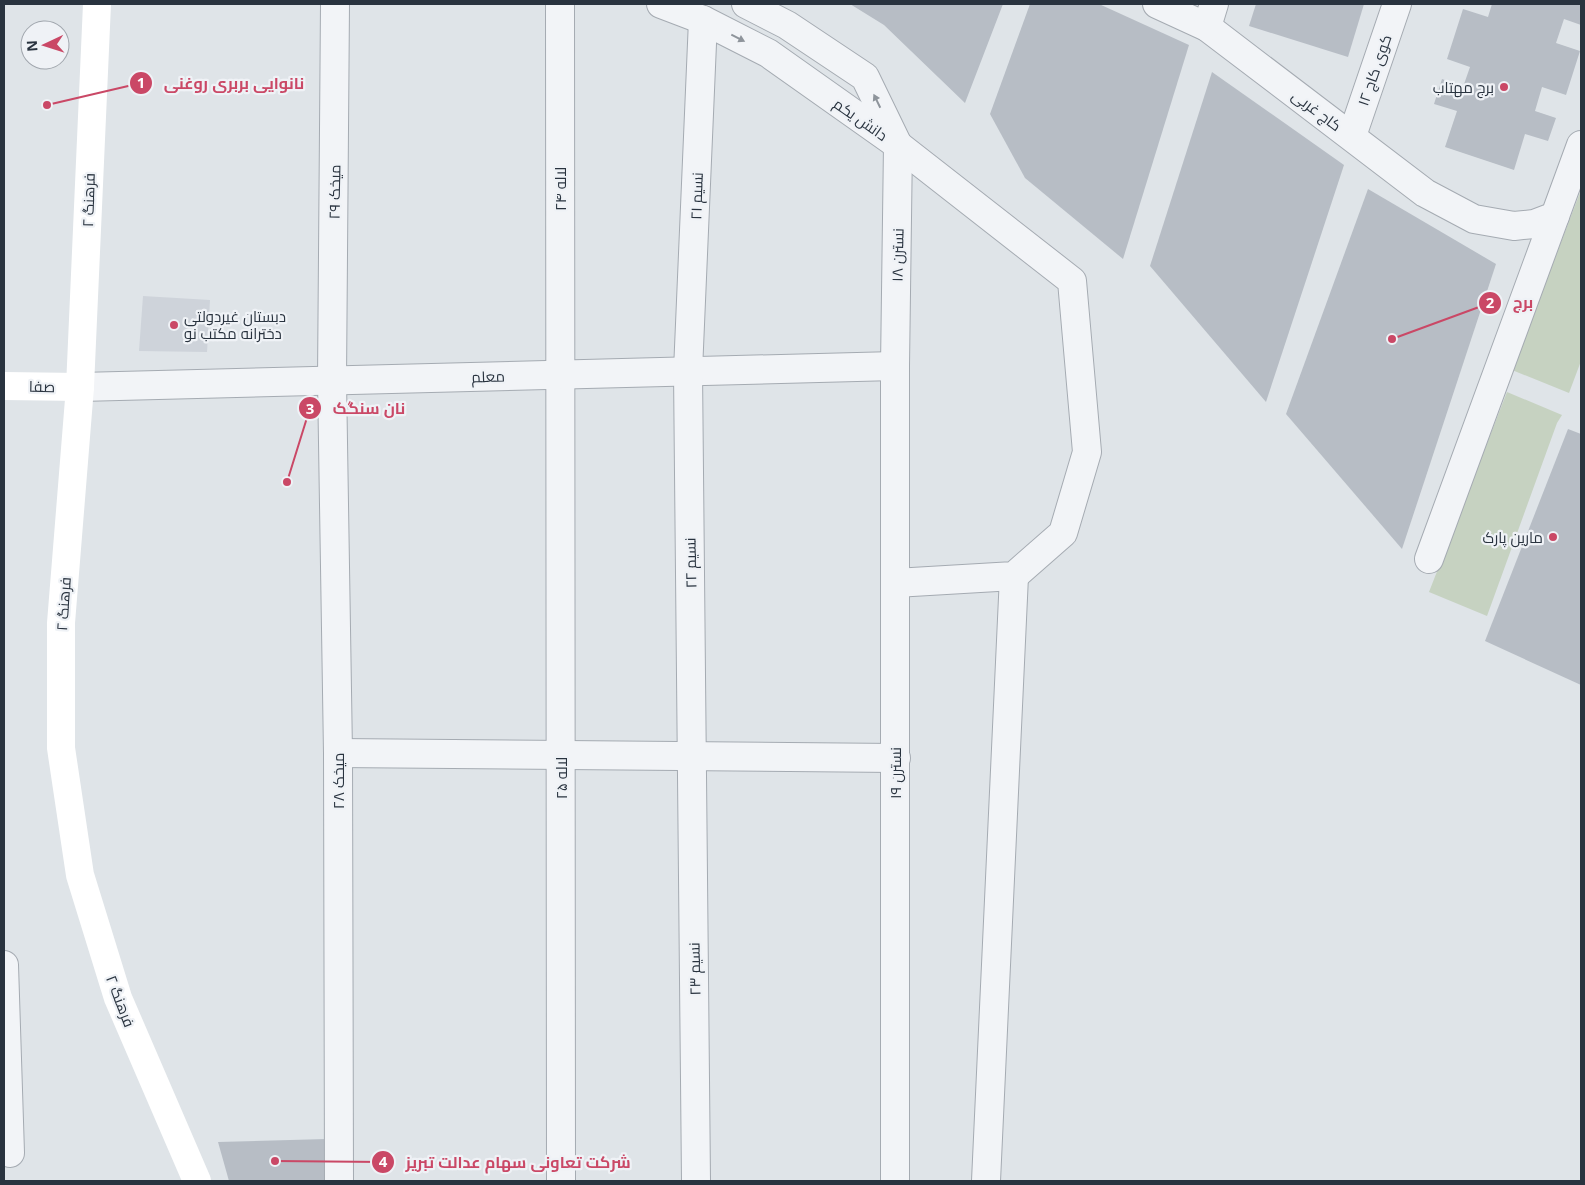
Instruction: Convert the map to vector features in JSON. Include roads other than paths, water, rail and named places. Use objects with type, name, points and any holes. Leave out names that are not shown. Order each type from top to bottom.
[{"type":"main road","name":"فرهنگ ۲","points":[[97,4],[80,387],[61,623],[61,748],[80,875],[118,998],[197,1181]]},
{"type":"main road","name":"صفا","points":[[4,386],[80,387]]},
{"type":"street","name":"میخک ۲۹","points":[[332,380],[336,4]]},
{"type":"street","name":"لاله ۲۴","points":[[560,4],[560,374]]},
{"type":"street","name":"دانش یکم","points":[[661,4],[703,20],[768,53],[898,145]]},
{"type":"street","name":"دانش یکم","points":[[746,4],[787,25],[865,77],[898,145]]},
{"type":"street","name":"کاج غربی","points":[[1157,4],[1211,16],[1352,136],[1425,193],[1474,219],[1514,226],[1534,224],[1555,216]]},
{"type":"street","name":"کوی کاج ۱۲","points":[[1352,136],[1397,4]]},
{"type":"street","name":"نسیم ۲۱","points":[[688,371],[703,20]]},
{"type":"street","name":"نسترن ۱۸","points":[[896,366],[898,145]]},
{"type":"street","points":[[895,583],[1014,576],[1063,533],[1087,452],[1072,281],[898,145]]},
{"type":"street","points":[[1429,559],[1581,145]]},
{"type":"street","name":"معلم","points":[[80,387],[896,366]]},
{"type":"street","name":"نسترن ۱۹","points":[[895,1181],[896,366]]},
{"type":"street","name":"نسیم ۲۲","points":[[688,371],[692,756]]},
{"type":"street","name":"لاله ۲۵","points":[[560,374],[561,1181]]},
{"type":"street","name":"میخک ۲۸","points":[[332,380],[338,753],[339,1181]]},
{"type":"street","points":[[986,1181],[1014,576]]},
{"type":"street","points":[[338,753],[896,758]]},
{"type":"street","name":"نسیم ۲۳","points":[[692,756],[696,1181]]},
{"type":"street","points":[[4,965],[10,1152]]},
{"type":"place","name":"برج مهتاب","points":[[1504,87]]},
{"type":"place","name":"نانوایی بربری روغنی","points":[[47,105]]},
{"type":"place","name":"دبستان غیردولتی دخترانه مکتب نو","points":[[174,325]]},
{"type":"place","name":"برج","points":[[1392,339]]},
{"type":"place","name":"نان سنگک","points":[[287,482]]},
{"type":"place","name":"مارین پارک","points":[[1553,537]]},
{"type":"place","name":"شرکت تعاونی سهام عدالت تبریز","points":[[275,1161]]}]
